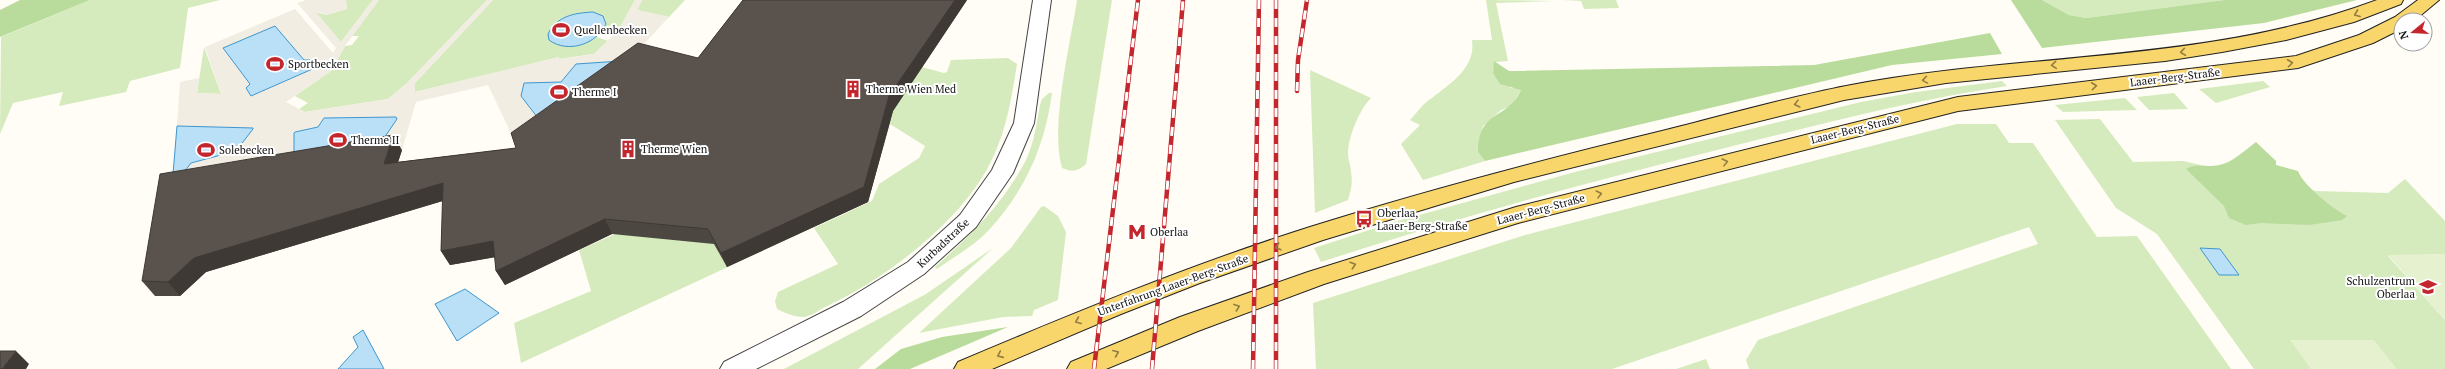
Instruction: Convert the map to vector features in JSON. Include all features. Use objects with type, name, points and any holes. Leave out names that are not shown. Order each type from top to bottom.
[{"type":"main road","name":"Unterfahrung Laaer-Berg-Straße","points":[[967,369],[1192,276],[1315,234],[1512,175],[1844,93],[1946,76],[2165,55],[2222,46],[2286,34],[2332,22],[2394,0]]},
{"type":"main road","name":"Laaer-Berg-Straße","points":[[2413,12],[2430,0]]},
{"type":"main road","name":"Laaer-Berg-Straße","points":[[1080,369],[1189,324],[1316,278],[1516,215],[1958,104],[1994,98],[2298,62],[2360,41],[2393,24]]},
{"type":"street","name":"Kurbadstraße","points":[[733,369],[858,305],[916,268],[968,221],[1002,173],[1024,123],[1042,0]]},
{"type":"green space","points":[[20,0],[90,0],[0,37],[0,10]]},
{"type":"green space","points":[[90,0],[220,0],[188,8],[180,68],[130,81],[126,92],[59,106],[63,92],[13,103],[0,134],[1,37]]},
{"type":"green space","points":[[346,0],[373,0],[341,42],[315,12],[326,15],[347,9]]},
{"type":"green space","points":[[379,0],[487,0],[407,83],[388,99],[305,112],[299,109],[308,103],[295,96],[331,71],[345,46],[352,45],[359,36],[352,36]]},
{"type":"green space","points":[[493,0],[635,0],[619,29],[612,36],[602,33],[606,24],[603,16],[593,12],[549,40],[560,45],[586,43],[597,37],[608,41],[594,54],[559,59],[559,57],[415,92],[415,83]]},
{"type":"green space","points":[[642,0],[685,0],[669,17],[637,10]]},
{"type":"green space","points":[[1077,0],[1112,0],[1086,164],[1080,169],[1072,171],[1062,168],[1058,130],[1062,85]]},
{"type":"green space","points":[[1486,0],[1555,1],[1496,3],[1508,61],[1495,62],[1493,73],[1511,88],[1521,90],[1511,106],[1501,110],[1483,126],[1478,152],[1485,161],[1423,180],[1401,144],[1420,125],[1410,120],[1426,103],[1461,74],[1466,67],[1472,50],[1472,40],[1492,40]]},
{"type":"green space","points":[[1563,0],[1616,0],[1619,8],[1584,9],[1581,1]]},
{"type":"green space","points":[[2011,0],[2042,0],[2069,15],[2086,18],[2224,0],[2357,0],[2264,23],[2042,48]]},
{"type":"green space","points":[[2042,0],[2224,0],[2086,18],[2069,15]]},
{"type":"green space","points":[[1990,33],[2002,54],[1892,65],[1485,161],[1478,152],[1483,128],[1488,121],[1509,107],[1521,90],[1500,84],[1493,73],[1494,61],[1509,71],[1814,65]]},
{"type":"green space","points":[[204,47],[221,94],[197,93]]},
{"type":"green space","points":[[1008,58],[1017,64],[1012,92],[1003,133],[986,171],[972,192],[936,232],[893,267],[870,282],[847,296],[806,317],[793,316],[777,309],[775,301],[778,292],[838,264],[814,228],[872,201],[879,184],[919,158],[925,146],[890,124],[868,202],[521,363],[514,323],[591,291],[579,250],[893,111],[922,67],[944,73],[947,72],[951,60]]},
{"type":"green space","points":[[1310,70],[1371,98],[1355,123],[1350,139],[1348,158],[1352,183],[1348,200],[1315,213]]},
{"type":"green space","points":[[2002,81],[2007,86],[1937,98],[1868,113],[1626,173],[1473,215],[1321,262],[1314,248],[1394,222],[1575,172],[1861,102],[1916,92]]},
{"type":"green space","points":[[2263,81],[2270,87],[2216,103],[2199,89]]},
{"type":"green space","points":[[1049,93],[1052,93],[1049,113],[1038,149],[1031,167],[1013,200],[989,230],[971,246],[937,269],[935,267],[974,230],[998,203],[1018,174],[1032,145],[1042,99]]},
{"type":"green space","points":[[2174,93],[2188,109],[2149,110],[2137,97]]},
{"type":"green space","points":[[2125,98],[2137,110],[2063,112],[2055,105]]},
{"type":"green space","points":[[2100,119],[2133,162],[2183,161],[2316,191],[2388,193],[2405,179],[2445,221],[2445,254],[2388,256],[2445,320],[2445,369],[2254,369],[2157,234],[2116,208],[2055,120]]},
{"type":"green space","points":[[1957,124],[1996,124],[2009,143],[2033,143],[2097,237],[2137,236],[2231,369],[1749,369],[1746,360],[1758,340],[2038,244],[2029,227],[1612,369],[1316,369],[1313,303],[1525,235]]},
{"type":"green space","points":[[2256,142],[2276,161],[2276,165],[2298,171],[2312,190],[2334,208],[2347,216],[2342,220],[2309,225],[2261,223],[2246,225],[2229,218],[2224,206],[2186,169],[2194,166],[2215,166],[2224,164],[2238,156]]},
{"type":"green space","points":[[1044,206],[1058,216],[1066,232],[1058,300],[1034,310],[1032,316],[1003,317],[919,333],[1011,248],[1041,207]]},
{"type":"green space","points":[[993,248],[858,369],[784,369],[926,294]]},
{"type":"green space","points":[[2445,254],[2445,320],[2388,255]]},
{"type":"green space","points":[[1008,327],[910,369],[875,369],[901,349],[942,337]]},
{"type":"green space","points":[[2290,340],[2374,340],[2397,369],[2311,369]]},
{"type":"green space","points":[[1706,359],[1710,369],[1676,369]]},
{"type":"shaded area","points":[[306,0],[346,0],[347,9],[326,15],[316,12],[341,42],[373,0],[379,0],[345,46],[331,71],[286,102],[305,112],[388,99],[407,83],[487,0],[493,0],[415,83],[415,92],[559,57],[560,59],[594,54],[619,29],[635,0],[642,0],[637,10],[669,17],[606,85],[577,64],[562,82],[558,83],[541,122],[518,148],[488,85],[416,102],[402,150],[306,166],[397,118],[324,118],[318,127],[295,132],[294,168],[173,174],[191,163],[236,151],[253,129],[177,126],[180,82],[199,78],[197,93],[221,94],[205,47],[295,9],[333,53],[336,48],[297,3]],"holes":[[[223,48],[304,60],[314,68],[251,96],[246,89],[251,84]]]},
{"type":"water","name":"Quellenbecken","points":[[593,12],[603,16],[606,24],[602,31],[589,42],[581,45],[565,46],[549,40],[548,34],[561,19],[579,13]]},
{"type":"water","name":"Sportbecken","points":[[275,26],[304,60],[311,60],[317,67],[251,96],[246,88],[250,84],[223,48]]},
{"type":"water","name":"Therme I","points":[[621,61],[541,122],[521,96],[524,83],[561,82],[576,64]]},
{"type":"water","name":"Therme II","points":[[396,117],[397,119],[378,147],[294,168],[295,132],[318,127],[324,118]]},
{"type":"water","name":"Solebecken","points":[[177,126],[253,129],[236,151],[191,163],[185,171],[173,174]]},
{"type":"water","points":[[2200,248],[2220,249],[2239,275],[2219,275]]},
{"type":"water","points":[[465,289],[499,313],[457,341],[435,304]]},
{"type":"water","points":[[363,330],[384,369],[338,369],[358,347],[353,337]]},
{"type":"building","name":"Therme Wien","points":[[743,0],[955,0],[889,96],[864,187],[721,253],[708,229],[605,219],[496,271],[493,241],[441,251],[443,183],[194,258],[168,282],[142,281],[160,174],[393,135],[384,164],[516,148],[511,133],[638,43],[698,58]]},
{"type":"building","points":[[0,351],[16,351],[2,369],[0,369]]},
{"type":"railway","points":[[1094,369],[1138,0]]},
{"type":"railway","points":[[1152,369],[1183,0]]},
{"type":"railway","points":[[1253,369],[1259,0]]},
{"type":"railway","points":[[1276,0],[1276,369]]},
{"type":"railway","points":[[1297,91],[1298,60],[1307,0]]},
{"type":"place","name":"Quellenbecken","points":[[561,30]]},
{"type":"place","name":"Sportbecken","points":[[275,64]]},
{"type":"place","name":"Therme Wien Med","points":[[853,89]]},
{"type":"place","name":"Therme I","points":[[559,92]]},
{"type":"place","name":"Therme II","points":[[338,140]]},
{"type":"place","name":"Therme Wien","points":[[628,149]]},
{"type":"place","name":"Solebecken","points":[[206,150]]},
{"type":"place","name":"Oberlaa, Laaer-Berg-Straße","points":[[1364,219]]},
{"type":"place","name":"Oberlaa","points":[[1137,232]]},
{"type":"place","name":"Schulzentrum Oberlaa","points":[[2428,287]]}]
